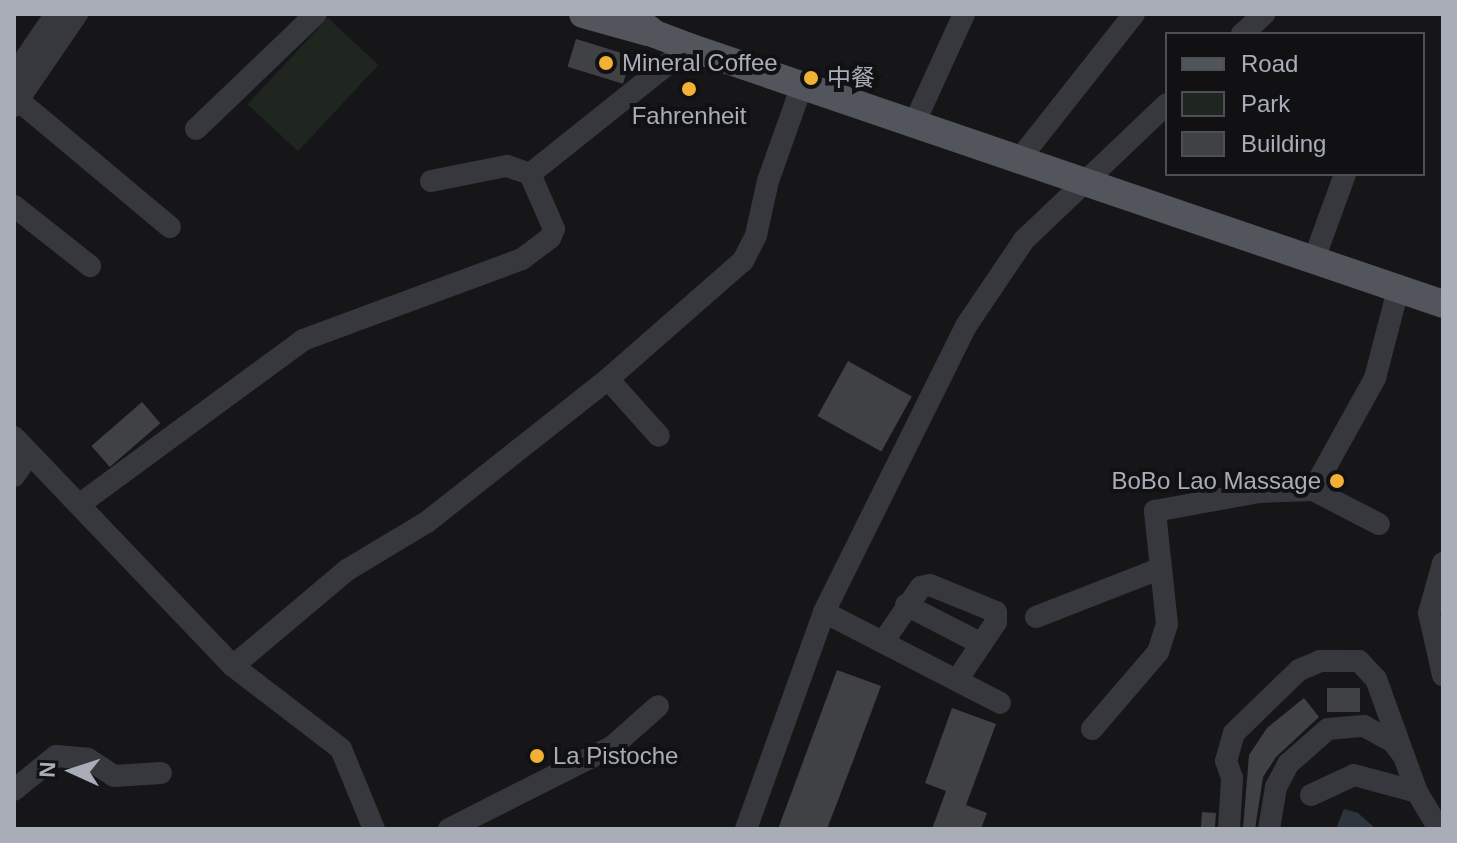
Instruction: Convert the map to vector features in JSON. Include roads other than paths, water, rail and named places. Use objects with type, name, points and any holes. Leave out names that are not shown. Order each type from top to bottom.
[{"type":"main road","points":[[583,14],[655,34],[913,126],[1443,304]]},
{"type":"main road","points":[[630,14],[655,34]]},
{"type":"street","points":[[14,75],[56,14]]},
{"type":"street","points":[[77,14],[16,103],[170,227]]},
{"type":"street","points":[[196,129],[316,14]]},
{"type":"street","points":[[913,126],[964,14]]},
{"type":"street","points":[[1018,161],[1134,14]]},
{"type":"street","points":[[1244,32],[1264,14]]},
{"type":"street","points":[[530,174],[689,47]]},
{"type":"street","points":[[233,666],[347,570],[427,522],[608,379],[743,261],[756,235],[768,181],[802,85]]},
{"type":"street","points":[[746,829],[824,612],[966,326],[1024,240],[1165,106]]},
{"type":"street","points":[[80,504],[303,340],[522,259],[550,238],[554,229],[530,174],[507,166],[431,181]]},
{"type":"street","points":[[1313,262],[1344,176]]},
{"type":"street","points":[[14,206],[90,266]]},
{"type":"street","points":[[1313,490],[1375,378],[1398,290]]},
{"type":"street","points":[[608,379],[659,436]]},
{"type":"street","points":[[14,437],[233,666],[341,749],[374,829]]},
{"type":"street","points":[[14,476],[30,454]]},
{"type":"street","points":[[1092,729],[1158,652],[1167,624],[1155,511],[1259,492],[1313,490],[1379,524]]},
{"type":"street","points":[[1443,563],[1429,613],[1443,675]]},
{"type":"street","points":[[1036,617],[1159,569]]},
{"type":"street","points":[[883,642],[915,591],[930,585],[996,612],[982,644],[957,680]]},
{"type":"street","points":[[906,605],[982,644]]},
{"type":"street","points":[[824,612],[1000,703]]},
{"type":"street","points":[[1229,829],[1232,778],[1226,761],[1234,733],[1311,664],[1359,661],[1368,667],[1409,764],[1417,792],[1439,829]]},
{"type":"street","points":[[449,829],[613,746],[658,706]]},
{"type":"street","points":[[1269,829],[1276,787],[1288,764],[1328,729],[1364,726],[1393,742],[1409,764]]},
{"type":"street","points":[[14,790],[56,756],[88,759],[114,776],[161,773]]},
{"type":"street","points":[[1311,795],[1354,775],[1417,792]]},
{"type":"place","name":"Mineral Coffee","points":[[606,63]]},
{"type":"place","name":"中餐","points":[[811,78]]},
{"type":"place","name":"Fahrenheit","points":[[689,89]]},
{"type":"place","name":"BoBo Lao Massage","points":[[1337,481]]},
{"type":"place","name":"La Pistoche","points":[[537,756]]}]
